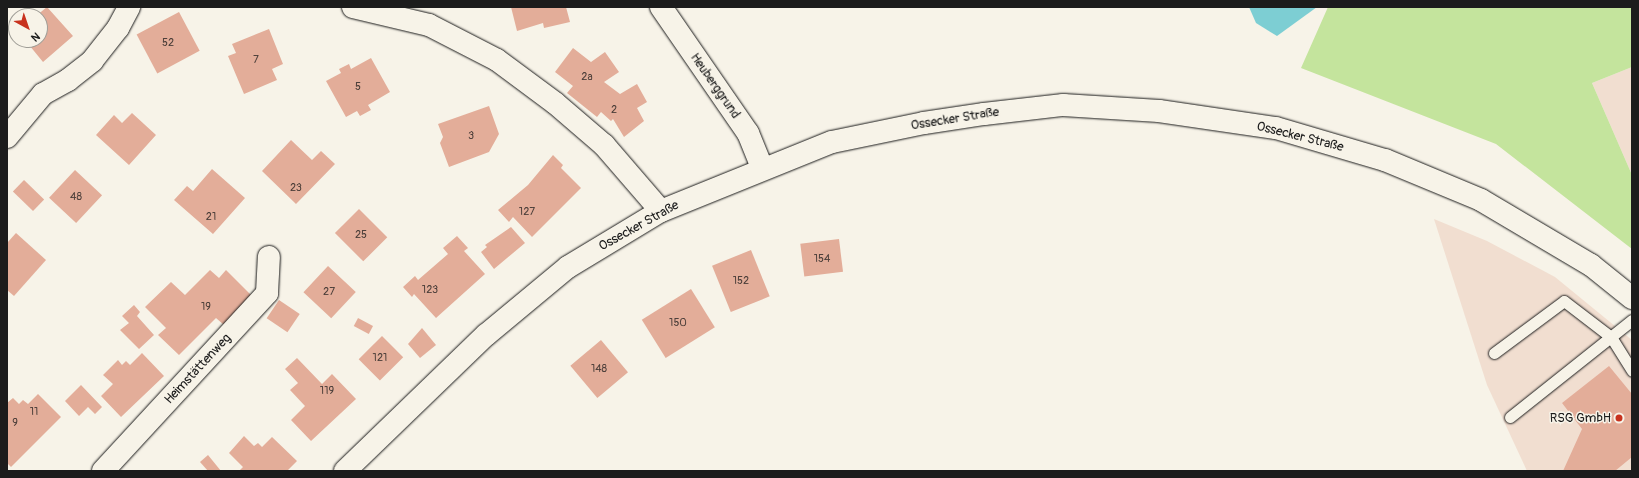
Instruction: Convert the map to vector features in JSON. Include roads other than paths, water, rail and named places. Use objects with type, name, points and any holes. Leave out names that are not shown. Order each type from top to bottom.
[{"type":"street","points":[[7,137],[43,94],[68,80],[92,60],[118,28],[128,7]]},
{"type":"street","points":[[352,7],[429,25],[497,60],[555,103],[604,145],[661,211]]},
{"type":"street","name":"Heuberggrund","points":[[662,7],[748,132],[762,168]]},
{"type":"street","name":"Ossecker Straße","points":[[345,471],[486,335],[562,272],[661,211],[762,168],[832,142],[909,126],[1063,105],[1159,111],[1276,128],[1385,160],[1481,200],[1591,265],[1632,298]]},
{"type":"street","name":"Heimstättenweg","points":[[103,471],[267,294],[269,257]]},
{"type":"lane","points":[[1494,353],[1564,301],[1611,337],[1632,371]]},
{"type":"lane","points":[[1510,417],[1632,320]]},
{"type":"water","points":[[1249,7],[1317,7],[1277,36],[1256,23]]},
{"type":"place","name":"RSG GmbH","points":[[1619,418]]}]
